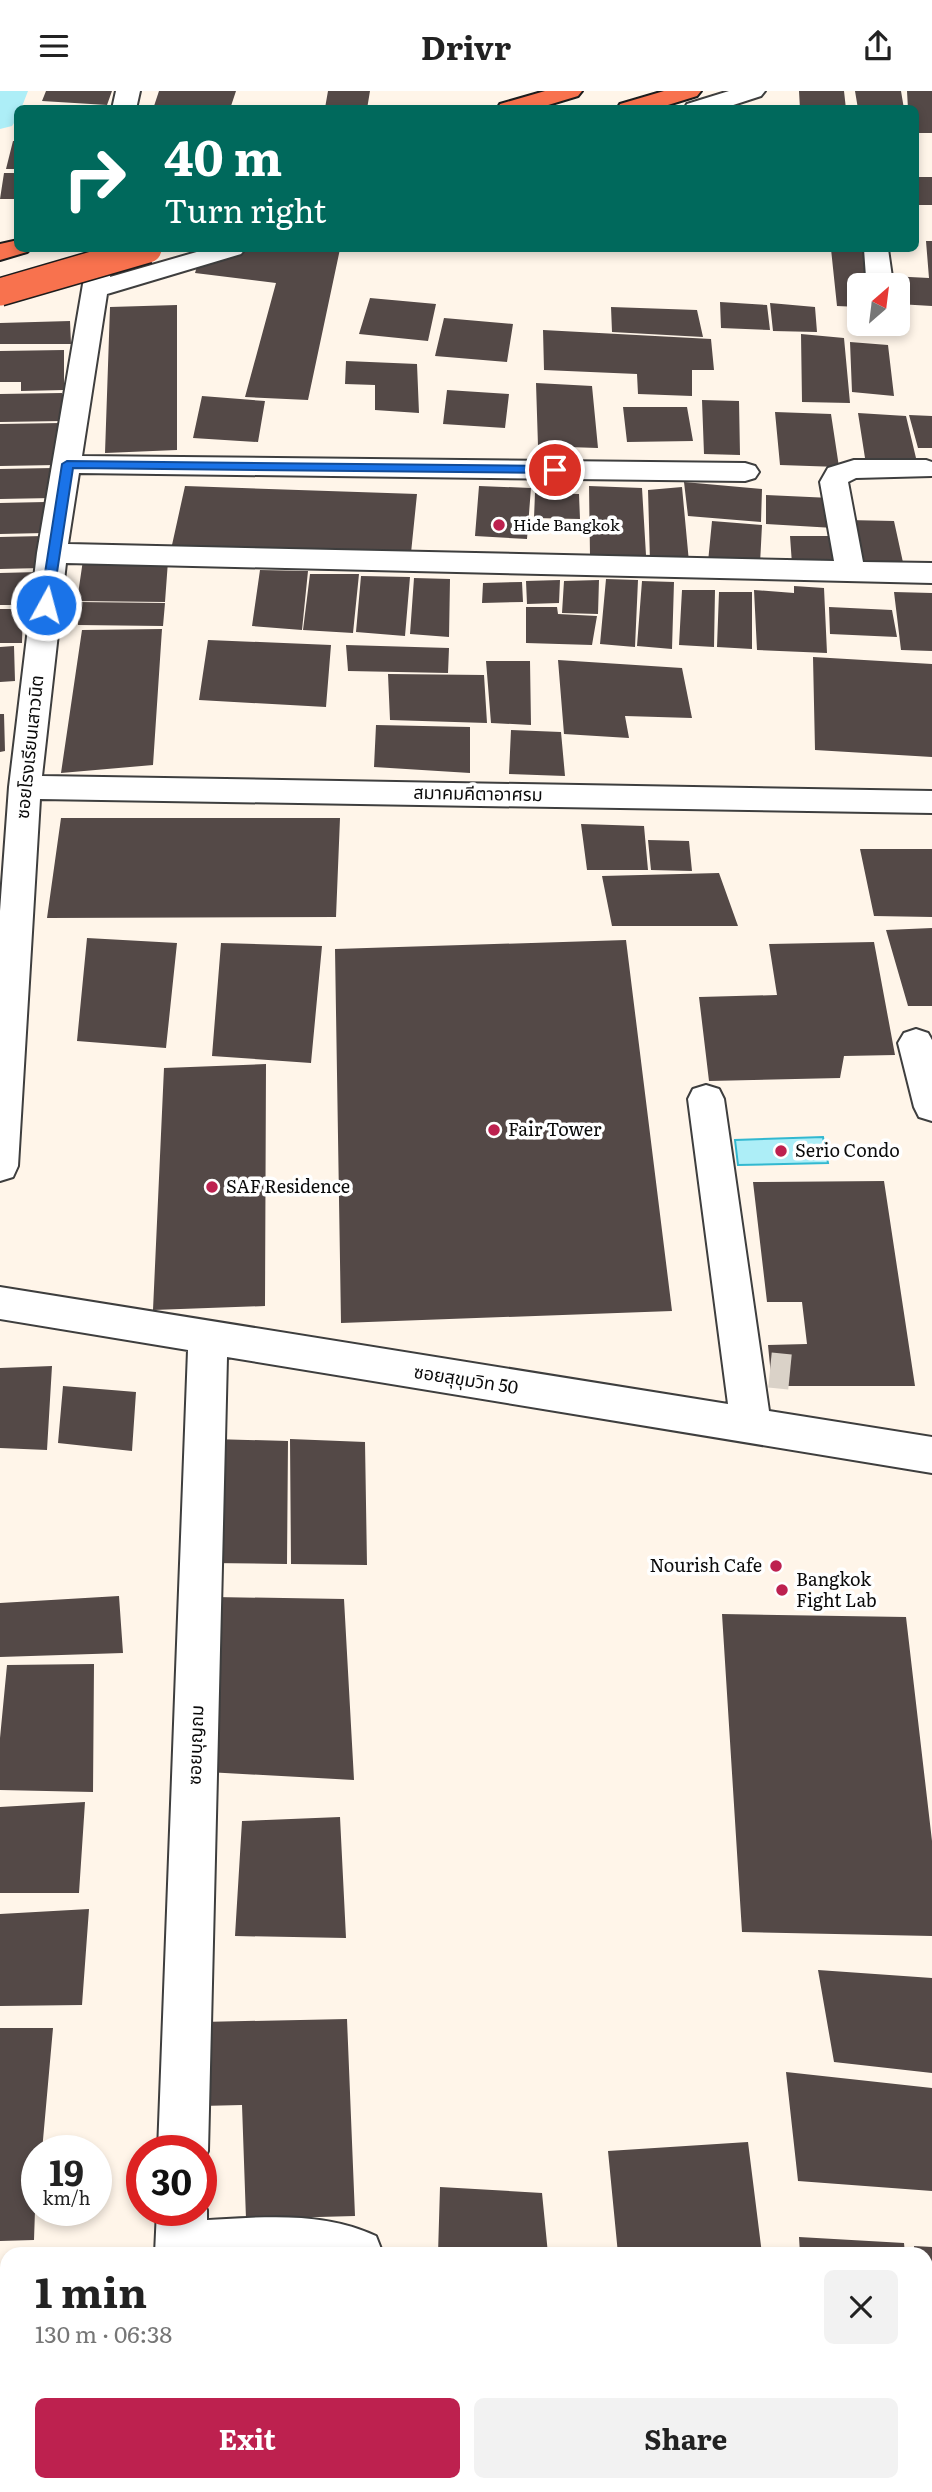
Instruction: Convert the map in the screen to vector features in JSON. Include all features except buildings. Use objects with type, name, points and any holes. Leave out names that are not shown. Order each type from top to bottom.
[{"type":"highway","points":[[522,105],[570,91]]},
{"type":"highway","points":[[642,105],[690,91]]},
{"type":"highway","points":[[0,292],[138,252]]},
{"type":"street","points":[[727,105],[753,91]]},
{"type":"street","name":"ซอยโรงเรียนเสาวนิต","points":[[0,1166],[24,787],[52,553],[101,252]]},
{"type":"street","points":[[95,290],[222,252]]},
{"type":"street","points":[[876,252],[879,273]]},
{"type":"street","points":[[67,464],[745,472]]},
{"type":"street","points":[[850,572],[834,481],[838,474],[854,469],[926,468]]},
{"type":"street","points":[[52,553],[932,573]]},
{"type":"street","name":"สมาคมคีตาอาศรม","points":[[24,787],[932,801]]},
{"type":"street","points":[[916,1043],[932,1107]]},
{"type":"street","points":[[706,1099],[758,1369],[751,1426]]},
{"type":"street","name":"ซอยสุขุมวิท 50","points":[[0,1303],[932,1455]]},
{"type":"street","name":"ซอยบุญถม","points":[[183,2135],[208,1339]]},
{"type":"street","points":[[181,2237],[340,2247]]},
{"type":"water","name":"Serio Condo","points":[[823,1137],[828,1163],[738,1165],[735,1140]]},
{"type":"waterway","points":[[0,119],[12,91]]},
{"type":"tunnel","points":[[770,1370],[790,1372]]},
{"type":"place","name":"Hide Bangkok","points":[[499,525]]},
{"type":"place","name":"Fair Tower","points":[[494,1130]]},
{"type":"place","name":"Serio Condo","points":[[781,1151]]},
{"type":"place","name":"SAF Residence","points":[[212,1187]]},
{"type":"place","name":"Nourish Cafe","points":[[776,1566]]},
{"type":"place","name":"Bangkok Fight Lab","points":[[782,1590]]},
{"type":"route","points":[[46,605],[67,464],[555,470]]}]
